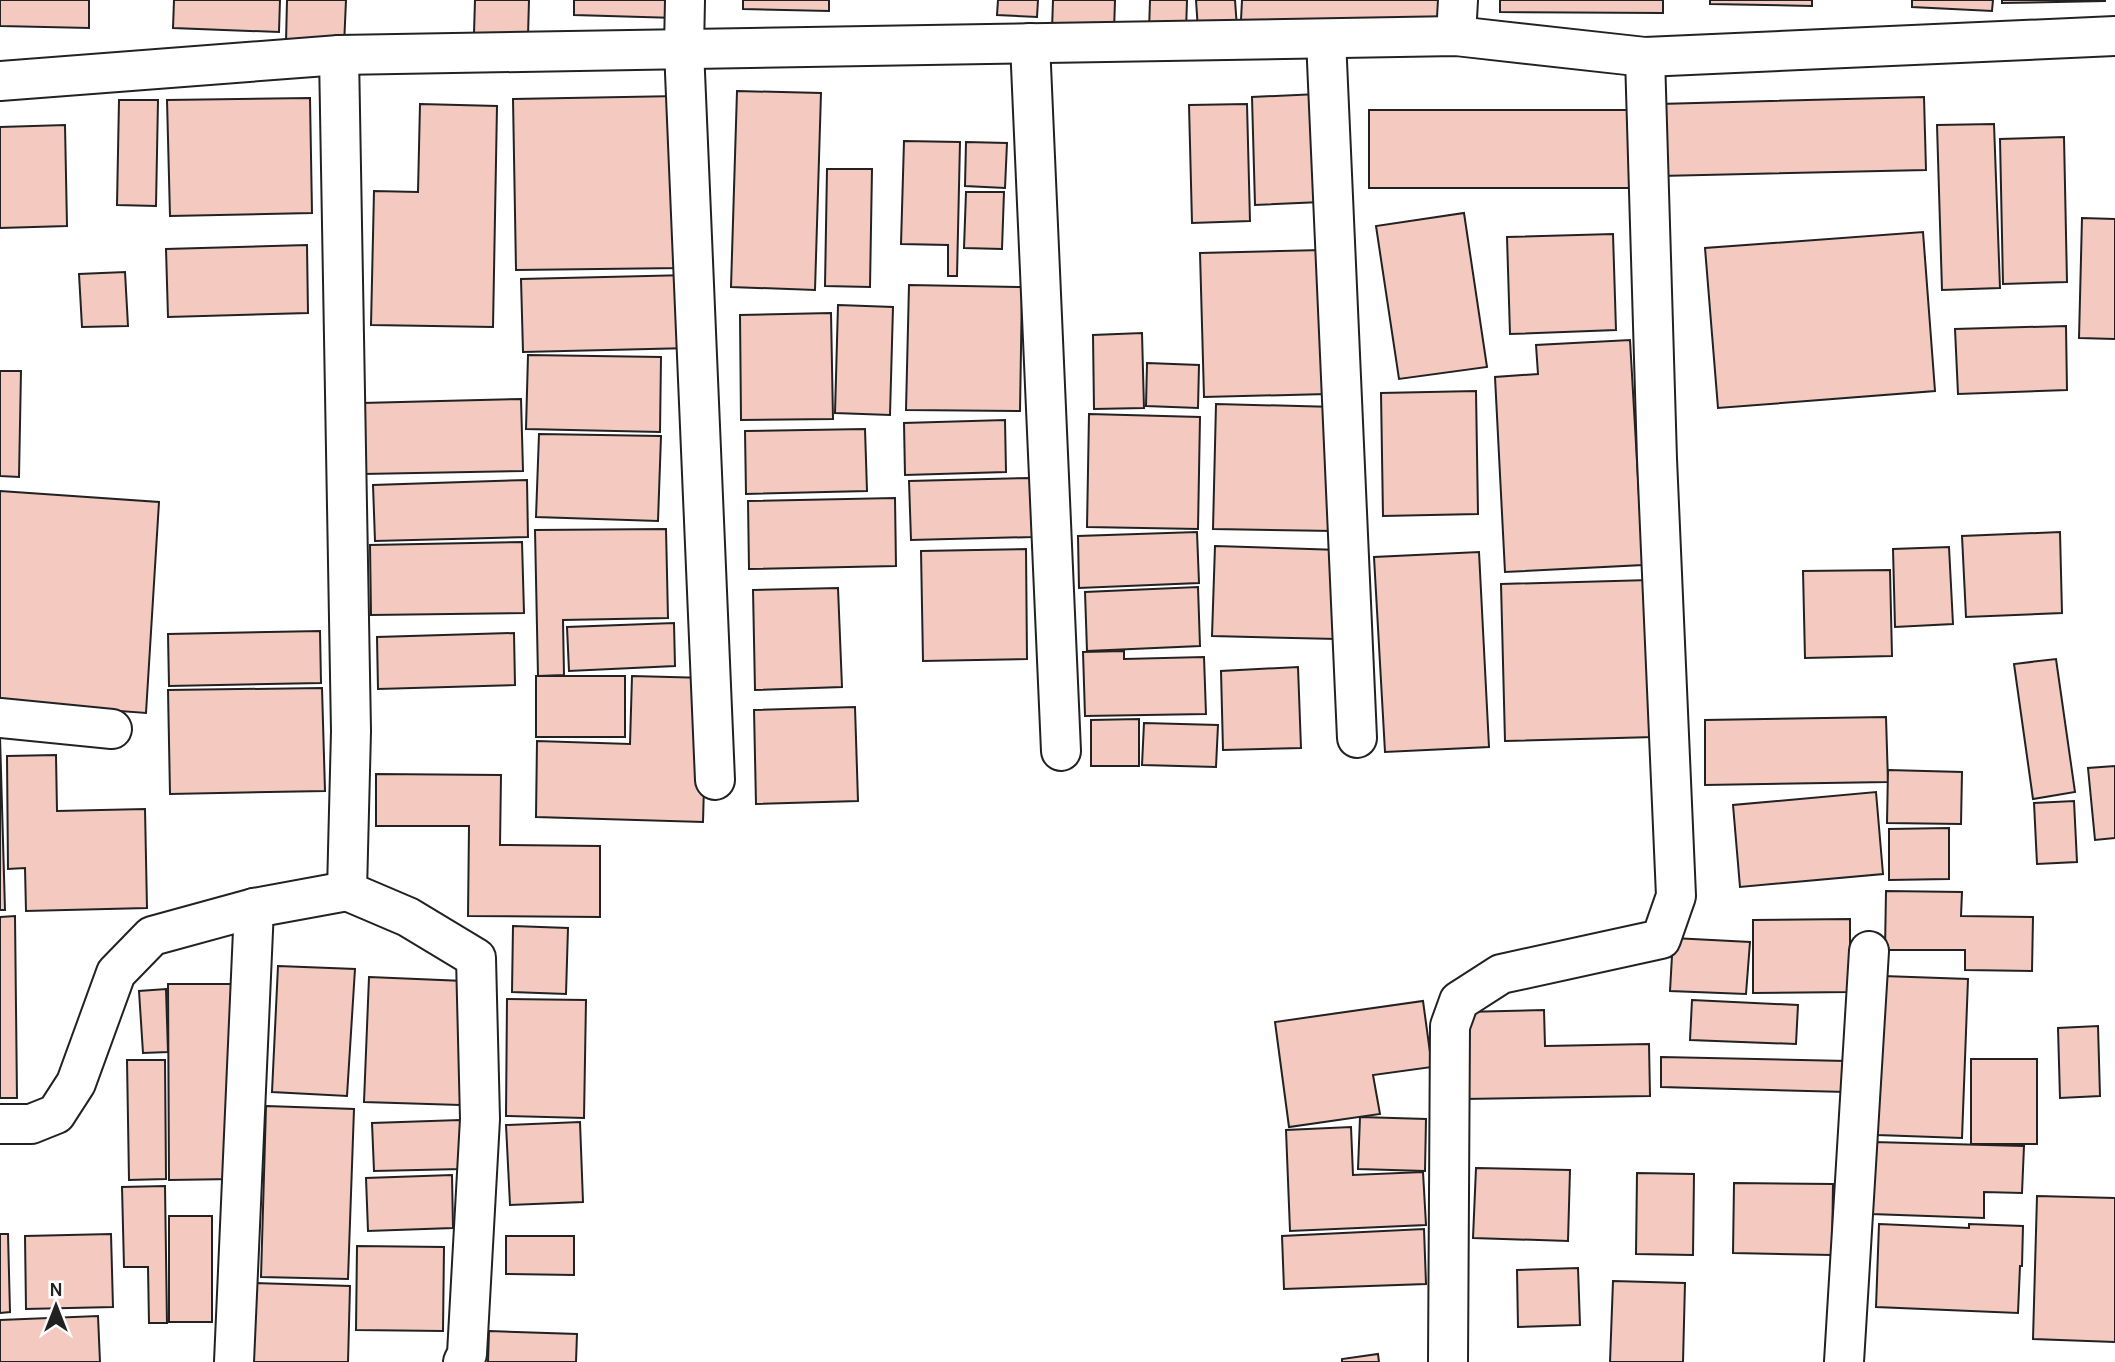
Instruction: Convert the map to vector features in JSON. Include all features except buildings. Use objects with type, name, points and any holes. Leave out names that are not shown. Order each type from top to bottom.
[{"type":"street","points":[[685,0],[684,48],[715,780]]},
{"type":"street","points":[[0,81],[339,55],[1326,39],[1457,18],[1644,57],[2115,36]]},
{"type":"street","points":[[1326,39],[1357,738]]},
{"type":"street","points":[[1030,43],[1061,751]]},
{"type":"street","points":[[339,55],[351,731],[347,891]]},
{"type":"street","points":[[1448,1362],[1450,1026],[1459,1000],[1501,974],[1661,939],[1676,896],[1657,459],[1644,57]]},
{"type":"street","points":[[0,718],[112,729]]},
{"type":"street","points":[[0,1124],[31,1124],[56,1114],[76,1083],[116,973],[152,936],[254,908],[347,891],[408,917],[476,958],[480,1119],[467,1354],[463,1362]]},
{"type":"street","points":[[234,1362],[254,908]]},
{"type":"street","points":[[1844,1362],[1869,951]]}]
